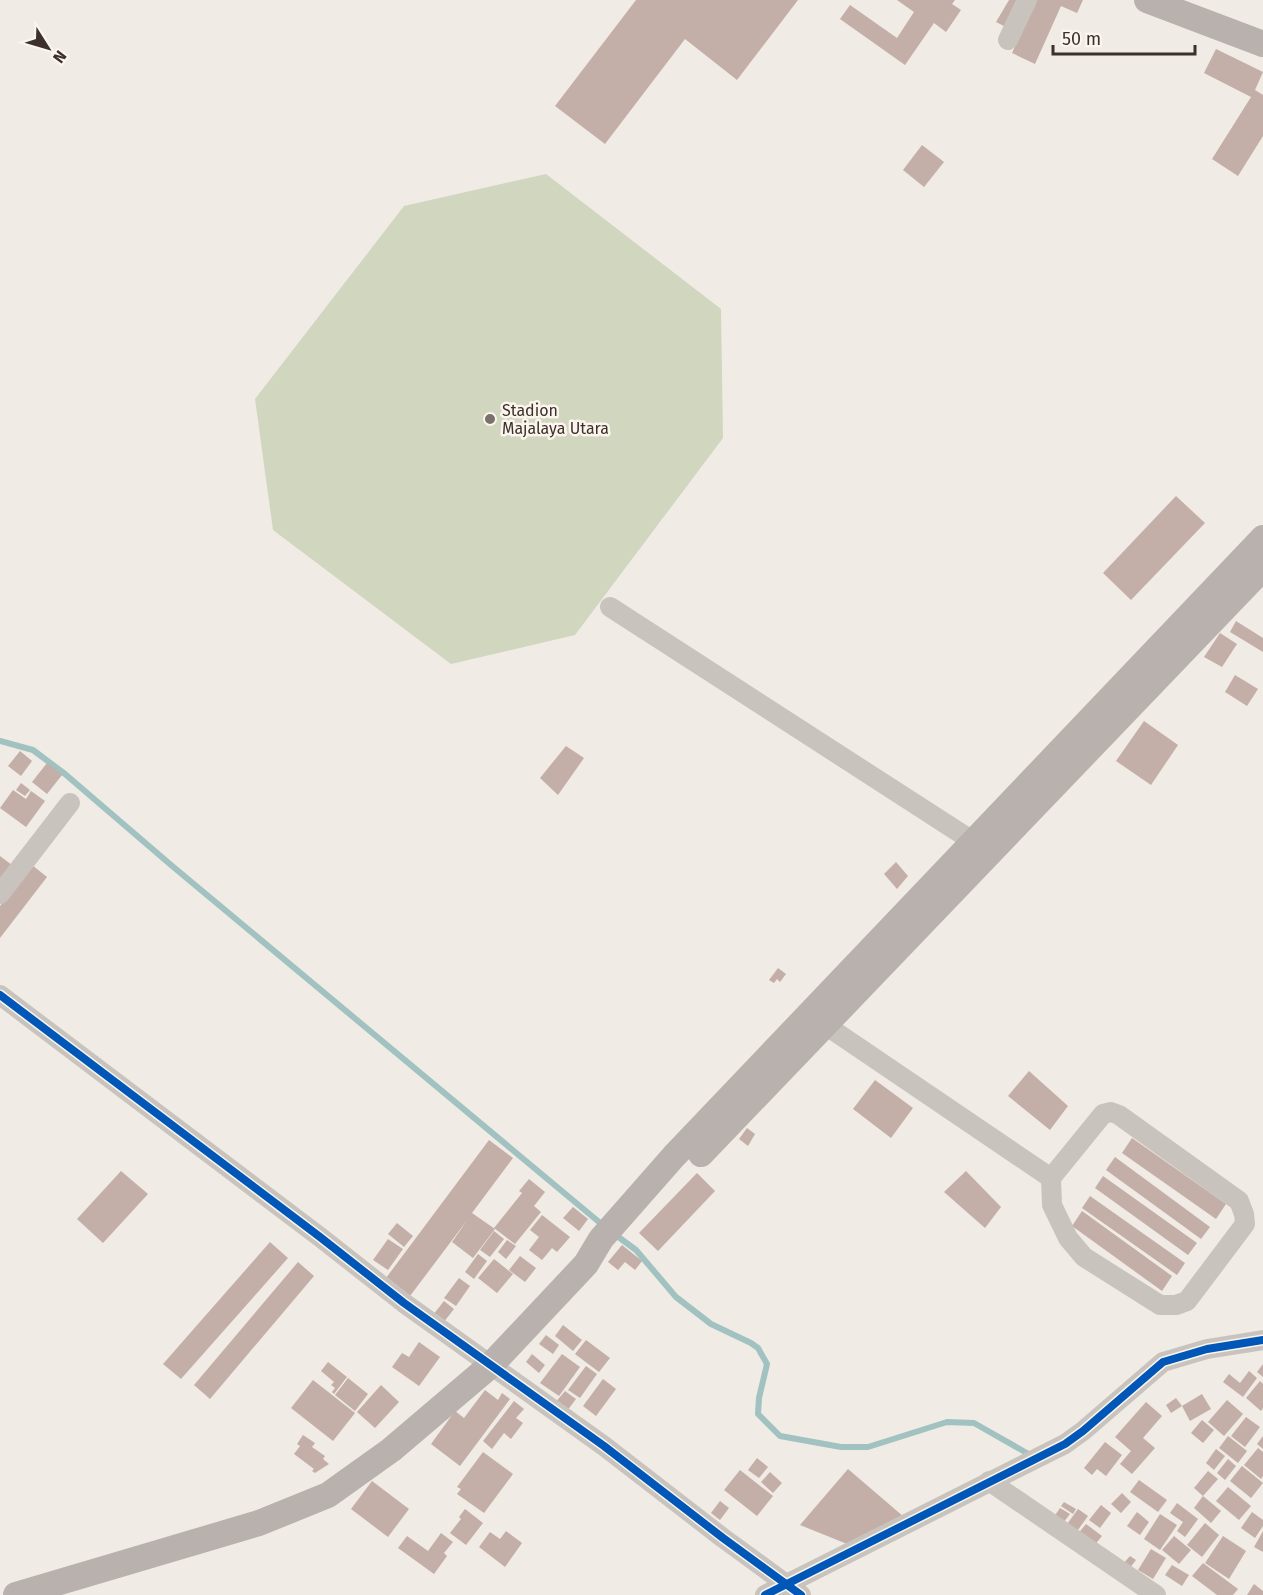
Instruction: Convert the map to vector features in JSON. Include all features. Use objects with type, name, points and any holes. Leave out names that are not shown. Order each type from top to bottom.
[{"type":"main road","points":[[1147,0],[1263,44]]},
{"type":"main road","points":[[16,1595],[259,1523],[328,1496],[391,1450],[491,1365],[586,1264],[615,1244],[974,842],[1263,538]]},
{"type":"main road","points":[[817,1020],[1263,568]]},
{"type":"street","points":[[1008,40],[1027,0]]},
{"type":"street","points":[[610,607],[974,842]]},
{"type":"street","points":[[0,894],[70,803]]},
{"type":"street","points":[[0,995],[404,1303],[604,1446],[793,1589]]},
{"type":"street","points":[[817,1020],[1051,1178]]},
{"type":"street","points":[[1111,1112],[1119,1115],[1239,1202],[1245,1224],[1187,1301],[1176,1305],[1160,1305],[1084,1257],[1068,1238],[1052,1204],[1051,1178],[1103,1114],[1111,1112]]},
{"type":"street","points":[[765,1595],[793,1589],[989,1481],[1065,1444],[1163,1362],[1207,1349],[1263,1340]]},
{"type":"street","points":[[989,1481],[1156,1595]]},
{"type":"green space","name":"Stadion Majalaya Utara","points":[[546,174],[721,309],[723,438],[575,635],[451,664],[273,530],[255,399],[404,206]]},
{"type":"building","points":[[636,0],[798,0],[737,80],[685,39],[605,144],[555,106]]},
{"type":"building","points":[[897,0],[955,0],[952,4],[961,10],[946,32],[934,23],[905,65],[840,19],[850,5],[897,38],[914,12]]},
{"type":"building","points":[[1009,0],[1024,0],[1008,28],[996,22]]},
{"type":"building","points":[[1036,0],[1083,0],[1077,13],[1061,6],[1035,64],[1012,53]]},
{"type":"building","points":[[1216,49],[1263,72],[1255,90],[1263,95],[1263,136],[1238,176],[1212,159],[1251,97],[1204,73]]},
{"type":"building","points":[[922,145],[944,162],[924,187],[903,170]]},
{"type":"building","points":[[1176,496],[1205,523],[1131,600],[1103,573]]},
{"type":"building","points":[[1236,621],[1263,638],[1263,652],[1230,632]]},
{"type":"building","points":[[1220,633],[1237,644],[1222,667],[1204,657]]},
{"type":"building","points":[[1235,675],[1258,689],[1247,706],[1225,692]]},
{"type":"building","points":[[1144,721],[1178,745],[1151,785],[1116,761]]},
{"type":"building","points":[[566,746],[584,758],[558,795],[540,778]]},
{"type":"building","points":[[20,751],[32,761],[21,776],[8,766]]},
{"type":"building","points":[[47,763],[62,775],[47,794],[32,782]]},
{"type":"building","points":[[21,783],[30,790],[25,796],[16,790]]},
{"type":"building","points":[[13,790],[26,799],[31,791],[45,801],[26,827],[0,808]]},
{"type":"building","points":[[0,856],[16,868],[0,888]]},
{"type":"building","points":[[896,862],[908,876],[897,889],[884,874]]},
{"type":"building","points":[[32,865],[47,877],[0,938],[0,906]]},
{"type":"building","points":[[778,968],[786,974],[780,982],[777,979],[774,983],[769,980]]},
{"type":"building","points":[[1029,1071],[1068,1106],[1050,1130],[1008,1096]]},
{"type":"building","points":[[875,1080],[913,1108],[891,1138],[853,1109]]},
{"type":"building","points":[[747,1128],[755,1134],[748,1146],[739,1139]]},
{"type":"building","points":[[1132,1138],[1226,1204],[1216,1219],[1122,1153]]},
{"type":"building","points":[[489,1140],[513,1158],[472,1213],[495,1229],[473,1258],[452,1242],[468,1219],[410,1296],[386,1278]]},
{"type":"building","points":[[1115,1157],[1210,1227],[1201,1239],[1106,1170]]},
{"type":"building","points":[[121,1171],[148,1194],[103,1243],[77,1219]]},
{"type":"building","points":[[966,1171],[1001,1207],[985,1228],[944,1192]]},
{"type":"building","points":[[697,1173],[715,1191],[658,1251],[639,1233]]},
{"type":"building","points":[[1103,1176],[1197,1243],[1188,1255],[1095,1188]]},
{"type":"building","points":[[529,1179],[545,1192],[534,1206],[541,1212],[515,1244],[494,1228],[522,1193],[519,1191]]},
{"type":"building","points":[[1090,1196],[1185,1263],[1177,1275],[1082,1208]]},
{"type":"building","points":[[573,1207],[588,1219],[579,1231],[563,1218]]},
{"type":"building","points":[[1082,1211],[1172,1276],[1162,1291],[1072,1226]]},
{"type":"building","points":[[542,1215],[570,1237],[557,1252],[552,1248],[542,1260],[529,1250],[539,1237],[530,1230]]},
{"type":"building","points":[[397,1223],[413,1236],[404,1247],[388,1234]]},
{"type":"building","points":[[494,1231],[504,1239],[490,1257],[480,1250]]},
{"type":"building","points":[[388,1239],[403,1249],[388,1270],[373,1260]]},
{"type":"building","points":[[507,1240],[516,1246],[506,1259],[498,1252]]},
{"type":"building","points":[[270,1242],[288,1258],[181,1379],[163,1364]]},
{"type":"building","points":[[622,1245],[642,1261],[635,1270],[625,1262],[618,1270],[608,1262]]},
{"type":"building","points":[[478,1254],[487,1261],[474,1279],[465,1272]]},
{"type":"building","points":[[520,1256],[536,1268],[525,1282],[509,1270]]},
{"type":"building","points":[[494,1259],[513,1274],[497,1293],[478,1278]]},
{"type":"building","points":[[298,1262],[314,1276],[210,1399],[194,1385]]},
{"type":"building","points":[[459,1278],[470,1286],[456,1306],[444,1298]]},
{"type":"building","points":[[444,1301],[454,1309],[443,1323],[433,1315]]},
{"type":"building","points":[[563,1325],[582,1340],[573,1351],[555,1336]]},
{"type":"building","points":[[546,1335],[559,1345],[553,1354],[539,1344]]},
{"type":"building","points":[[586,1340],[610,1358],[599,1372],[575,1354]]},
{"type":"building","points":[[419,1342],[440,1357],[419,1386],[392,1367],[402,1353],[409,1357]]},
{"type":"building","points":[[532,1354],[545,1365],[539,1373],[526,1362]]},
{"type":"building","points":[[562,1354],[580,1367],[559,1396],[540,1383]]},
{"type":"building","points":[[328,1362],[347,1377],[334,1394],[332,1392],[335,1388],[331,1385],[334,1382],[321,1371]]},
{"type":"building","points":[[1263,1364],[1263,1377],[1257,1372]]},
{"type":"building","points":[[586,1366],[597,1374],[580,1398],[568,1390]]},
{"type":"building","points":[[1249,1371],[1257,1378],[1243,1397],[1223,1382],[1229,1374],[1240,1383]]},
{"type":"building","points":[[348,1378],[368,1394],[355,1411],[335,1395]]},
{"type":"building","points":[[603,1379],[616,1389],[596,1416],[583,1406]]},
{"type":"building","points":[[313,1380],[355,1413],[333,1441],[291,1408]]},
{"type":"building","points":[[1260,1381],[1263,1384],[1261,1411],[1246,1398]]},
{"type":"building","points":[[381,1385],[399,1402],[375,1428],[357,1412]]},
{"type":"building","points":[[485,1390],[498,1400],[502,1393],[510,1399],[460,1466],[431,1444],[455,1411],[464,1418]]},
{"type":"building","points":[[565,1391],[576,1399],[567,1411],[555,1403]]},
{"type":"building","points":[[1202,1394],[1211,1409],[1190,1421],[1182,1406]]},
{"type":"building","points":[[1176,1398],[1182,1406],[1171,1413],[1166,1405]]},
{"type":"building","points":[[1227,1400],[1243,1414],[1224,1436],[1208,1422]]},
{"type":"building","points":[[514,1401],[524,1409],[516,1418],[523,1423],[511,1439],[504,1433],[492,1449],[483,1441]]},
{"type":"building","points":[[1146,1402],[1162,1416],[1143,1438],[1155,1448],[1132,1474],[1120,1464],[1131,1451],[1115,1437]]},
{"type":"building","points":[[1246,1417],[1260,1427],[1245,1447],[1231,1436]]},
{"type":"building","points":[[1202,1420],[1214,1430],[1203,1443],[1191,1433]]},
{"type":"building","points":[[303,1435],[315,1443],[312,1447],[325,1456],[323,1459],[329,1464],[315,1473],[312,1471],[314,1469],[294,1454],[300,1446],[297,1444]]},
{"type":"building","points":[[1228,1436],[1247,1451],[1238,1463],[1219,1448]]},
{"type":"building","points":[[1263,1436],[1263,1449],[1257,1444]]},
{"type":"building","points":[[1105,1442],[1122,1455],[1106,1476],[1097,1469],[1092,1475],[1084,1468]]},
{"type":"building","points":[[1258,1448],[1263,1452],[1261,1479],[1244,1465]]},
{"type":"building","points":[[1216,1449],[1225,1456],[1214,1470],[1206,1463]]},
{"type":"building","points":[[483,1452],[513,1474],[484,1513],[457,1494],[461,1489],[457,1487]]},
{"type":"building","points":[[757,1458],[768,1467],[759,1478],[748,1470]]},
{"type":"building","points":[[1228,1459],[1236,1466],[1225,1480],[1217,1473]]},
{"type":"building","points":[[1242,1466],[1263,1483],[1251,1498],[1230,1481]]},
{"type":"building","points":[[848,1469],[904,1517],[852,1546],[800,1525]]},
{"type":"building","points":[[740,1470],[773,1496],[757,1516],[724,1490]]},
{"type":"building","points":[[1208,1471],[1218,1479],[1203,1496],[1194,1488]]},
{"type":"building","points":[[770,1472],[782,1483],[773,1493],[761,1482]]},
{"type":"building","points":[[1139,1480],[1167,1500],[1158,1512],[1130,1492]]},
{"type":"building","points":[[372,1481],[409,1509],[388,1537],[351,1509]]},
{"type":"building","points":[[1228,1487],[1251,1506],[1239,1520],[1216,1501]]},
{"type":"building","points":[[1122,1493],[1131,1502],[1121,1513],[1111,1504]]},
{"type":"building","points":[[1203,1496],[1221,1511],[1211,1523],[1194,1508]]},
{"type":"building","points":[[720,1501],[729,1508],[720,1520],[711,1513]]},
{"type":"building","points":[[1064,1502],[1076,1509],[1073,1514],[1061,1506]]},
{"type":"building","points":[[1177,1503],[1198,1519],[1185,1537],[1177,1531],[1183,1522],[1170,1513]]},
{"type":"building","points":[[1101,1505],[1111,1513],[1100,1528],[1089,1520]]},
{"type":"building","points":[[1060,1508],[1070,1514],[1060,1527],[1051,1521]]},
{"type":"building","points":[[465,1509],[483,1523],[466,1545],[450,1533],[461,1519],[459,1517]]},
{"type":"building","points":[[1078,1509],[1088,1516],[1075,1534],[1065,1527]]},
{"type":"building","points":[[1137,1512],[1149,1522],[1140,1535],[1127,1526]]},
{"type":"building","points":[[1252,1512],[1263,1520],[1263,1526],[1255,1538],[1241,1528]]},
{"type":"building","points":[[1160,1514],[1177,1525],[1160,1550],[1144,1539]]},
{"type":"building","points":[[1205,1523],[1219,1535],[1202,1557],[1187,1545]]},
{"type":"building","points":[[1086,1524],[1102,1536],[1093,1547],[1077,1535]]},
{"type":"building","points":[[506,1531],[522,1543],[505,1567],[479,1547],[490,1532],[500,1539]]},
{"type":"building","points":[[1263,1531],[1263,1552],[1254,1547]]},
{"type":"building","points":[[441,1533],[453,1542],[444,1553],[447,1556],[434,1574],[398,1548],[407,1536],[428,1551]]},
{"type":"building","points":[[1174,1536],[1191,1550],[1179,1564],[1162,1550]]},
{"type":"building","points":[[1223,1536],[1246,1551],[1229,1579],[1205,1563]]},
{"type":"building","points":[[1151,1549],[1166,1558],[1153,1579],[1138,1570]]},
{"type":"building","points":[[1130,1556],[1136,1560],[1129,1569],[1123,1564]]},
{"type":"building","points":[[1203,1563],[1238,1589],[1233,1595],[1217,1595],[1192,1576]]},
{"type":"building","points":[[1172,1565],[1189,1575],[1182,1586],[1165,1575]]},
{"type":"building","points":[[1254,1584],[1263,1591],[1263,1595],[1247,1595]]},
{"type":"waterway","points":[[0,741],[33,750],[65,774],[605,1227]]},
{"type":"waterway","points":[[613,1233],[636,1250],[676,1297],[711,1324],[758,1348],[767,1364],[759,1398],[758,1414],[780,1436],[841,1447],[868,1447],[947,1422],[974,1423],[1032,1456]]},
{"type":"cycle path","points":[[0,995],[404,1303],[604,1446],[801,1595]]},
{"type":"cycle path","points":[[765,1595],[1065,1444],[1163,1362],[1207,1349],[1263,1340]]},
{"type":"place","name":"Stadion Majalaya Utara","points":[[490,419]]}]
